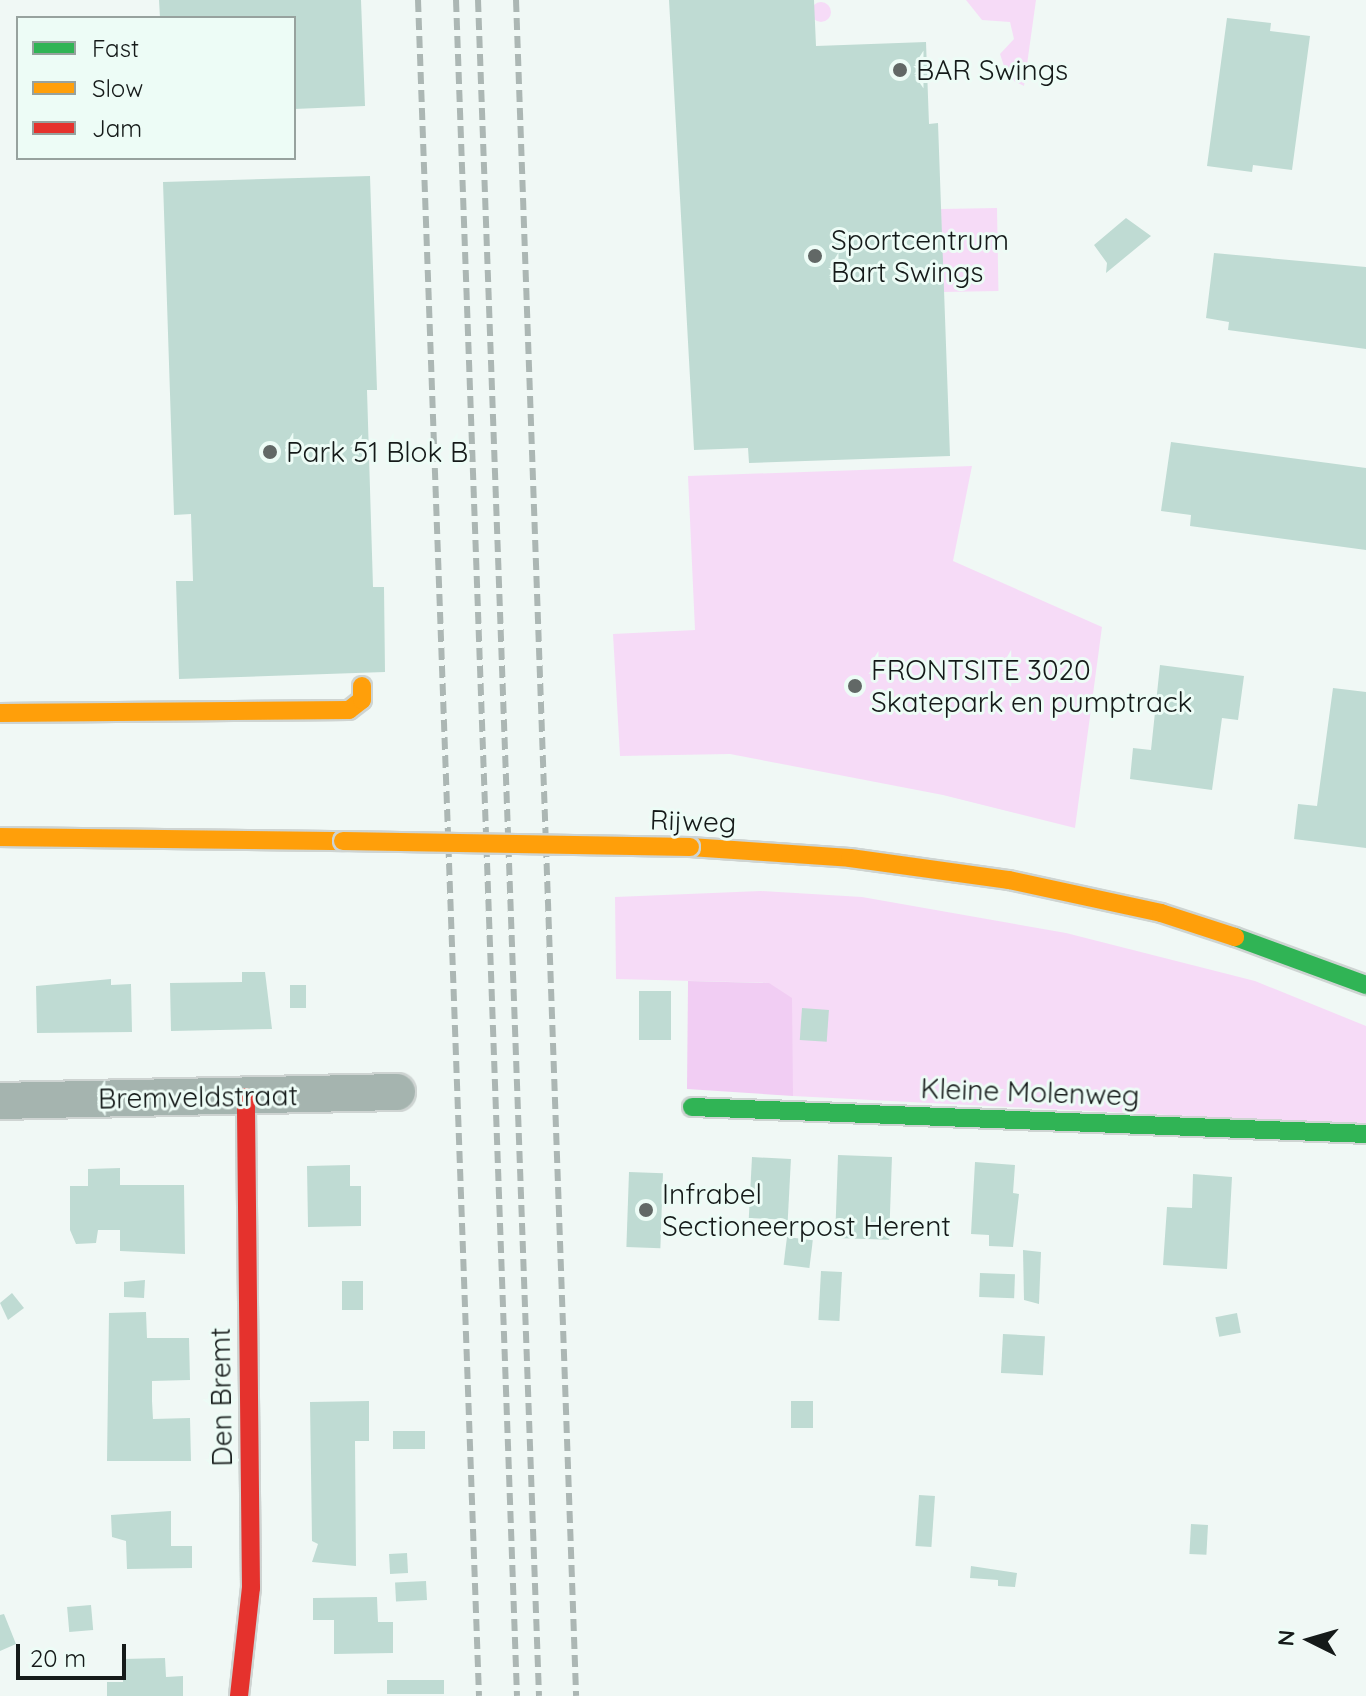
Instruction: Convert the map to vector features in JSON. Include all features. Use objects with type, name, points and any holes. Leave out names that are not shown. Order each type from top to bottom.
[{"type":"street","points":[[0,713],[349,710],[362,700],[362,686]]},
{"type":"street","name":"Rijweg","points":[[0,837],[690,847],[866,860],[1009,880],[1161,913],[1303,958],[1366,985]]},
{"type":"street","name":"Bremveldstraat","points":[[0,1101],[397,1092]]},
{"type":"street","name":"Den Bremt","points":[[239,1696],[251,1588],[246,1097]]},
{"type":"street","name":"Kleine Molenweg","points":[[692,1107],[1366,1134]]},
{"type":"shaded area","points":[[966,0],[1036,0],[1024,86],[1008,78],[1000,54],[1014,39],[1010,22],[982,20]]},
{"type":"shaded area","points":[[821,2],[828,5],[831,12],[828,19],[821,22],[814,19],[811,12],[814,5]]},
{"type":"shaded area","points":[[997,208],[998,291],[942,292],[941,209]]},
{"type":"shaded area","name":"FRONTSITE 3020 Skatepark en pumptrack","points":[[972,466],[953,561],[1102,627],[1075,828],[943,795],[730,754],[620,756],[613,634],[695,630],[688,476]]},
{"type":"shaded area","points":[[761,891],[862,897],[1066,933],[1255,981],[1366,1026],[1366,1125],[793,1096],[769,983],[616,979],[615,897]]},
{"type":"shaded area","points":[[688,981],[769,983],[792,998],[793,1096],[687,1089]]},
{"type":"building","points":[[159,0],[361,0],[365,106],[296,109],[296,16],[160,16]]},
{"type":"building","name":"Sportcentrum Bart Swings","points":[[669,0],[814,0],[816,46],[926,42],[929,124],[938,123],[950,456],[749,463],[748,448],[694,450]]},
{"type":"building","points":[[1227,18],[1271,23],[1270,31],[1310,36],[1292,170],[1253,165],[1252,172],[1207,166]]},
{"type":"building","name":"Park 51 Blok B","points":[[370,176],[377,390],[367,390],[373,587],[384,587],[385,672],[179,679],[176,581],[193,581],[191,514],[174,515],[163,182]]},
{"type":"building","points":[[1126,218],[1151,236],[1106,273],[1107,263],[1094,245]]},
{"type":"building","points":[[1214,253],[1366,267],[1366,349],[1228,330],[1229,322],[1206,318]]},
{"type":"building","points":[[1171,442],[1366,468],[1366,550],[1190,526],[1191,515],[1161,511]]},
{"type":"building","points":[[1160,665],[1244,676],[1238,720],[1222,718],[1212,790],[1130,779],[1133,748],[1151,750]]},
{"type":"building","points":[[1333,688],[1366,692],[1366,848],[1294,839],[1298,804],[1317,806]]},
{"type":"building","points":[[242,972],[265,972],[272,1029],[171,1031],[170,983],[242,982]]},
{"type":"building","points":[[111,979],[111,985],[131,984],[132,1032],[37,1033],[36,986]]},
{"type":"building","points":[[290,985],[306,985],[306,1008],[290,1008]]},
{"type":"building","points":[[639,991],[671,991],[671,1040],[639,1040]]},
{"type":"building","points":[[802,1008],[829,1010],[827,1042],[800,1040]]},
{"type":"building","points":[[838,1155],[892,1157],[889,1240],[835,1238]]},
{"type":"building","points":[[752,1157],[791,1159],[788,1220],[749,1218]]},
{"type":"building","points":[[975,1162],[1015,1165],[1013,1193],[1019,1194],[1013,1247],[989,1246],[989,1235],[971,1234]]},
{"type":"building","points":[[350,1165],[350,1186],[361,1186],[361,1226],[308,1227],[307,1166]]},
{"type":"building","points":[[120,1168],[120,1185],[184,1185],[185,1254],[120,1251],[120,1230],[98,1230],[96,1243],[76,1244],[70,1230],[70,1186],[88,1186],[88,1169]]},
{"type":"building","name":"Infrabel Sectioneerpost Herent","points":[[629,1172],[663,1173],[660,1248],[626,1247]]},
{"type":"building","points":[[1193,1174],[1232,1177],[1227,1269],[1163,1265],[1167,1207],[1192,1208]]},
{"type":"building","points":[[787,1237],[813,1240],[809,1268],[784,1265]]},
{"type":"building","points":[[1023,1250],[1041,1252],[1039,1304],[1024,1300]]},
{"type":"building","points":[[821,1271],[842,1272],[839,1321],[818,1320]]},
{"type":"building","points":[[980,1273],[1015,1274],[1014,1298],[979,1297]]},
{"type":"building","points":[[145,1280],[144,1298],[124,1297],[124,1282]]},
{"type":"building","points":[[342,1281],[363,1281],[363,1310],[342,1310]]},
{"type":"building","points":[[12,1293],[24,1308],[8,1320],[0,1303]]},
{"type":"building","points":[[146,1312],[147,1338],[189,1338],[190,1380],[152,1381],[152,1401],[153,1419],[190,1418],[191,1461],[107,1461],[109,1313]]},
{"type":"building","points":[[1237,1313],[1241,1333],[1219,1337],[1215,1317]]},
{"type":"building","points":[[1003,1334],[1045,1336],[1043,1375],[1001,1373]]},
{"type":"building","points":[[369,1401],[369,1441],[355,1441],[356,1566],[312,1562],[318,1544],[312,1541],[310,1402]]},
{"type":"building","points":[[791,1401],[813,1401],[813,1428],[791,1428]]},
{"type":"building","points":[[393,1431],[425,1431],[425,1449],[393,1449]]},
{"type":"building","points":[[919,1495],[935,1496],[931,1547],[915,1546]]},
{"type":"building","points":[[171,1511],[171,1546],[192,1546],[192,1568],[127,1569],[126,1541],[112,1537],[111,1515]]},
{"type":"building","points":[[1191,1524],[1208,1525],[1206,1555],[1189,1554]]},
{"type":"building","points":[[407,1553],[408,1573],[390,1574],[389,1554]]},
{"type":"building","points":[[971,1566],[1017,1573],[1015,1587],[998,1586],[998,1580],[970,1578]]},
{"type":"building","points":[[426,1581],[427,1600],[396,1602],[395,1583]]},
{"type":"building","points":[[377,1597],[378,1622],[393,1622],[393,1653],[334,1654],[334,1620],[313,1620],[313,1598]]},
{"type":"building","points":[[91,1605],[93,1630],[69,1632],[67,1607]]},
{"type":"building","points":[[4,1614],[16,1644],[0,1651],[0,1615]]},
{"type":"building","points":[[165,1658],[166,1677],[183,1676],[183,1696],[107,1696],[107,1682],[123,1682],[123,1659]]},
{"type":"building","points":[[387,1680],[444,1680],[444,1694],[387,1694]]},
{"type":"railway","points":[[418,0],[479,1696]]},
{"type":"railway","points":[[456,0],[517,1696]]},
{"type":"railway","points":[[478,0],[539,1696]]},
{"type":"railway","points":[[516,0],[576,1696]]},
{"type":"traffic: fast","points":[[1235,937],[1366,985]]},
{"type":"traffic: fast","points":[[692,1107],[1366,1134]]},
{"type":"traffic: slow","points":[[0,713],[349,710],[362,700],[362,686]]},
{"type":"traffic: slow","points":[[0,837],[343,841]]},
{"type":"traffic: slow","points":[[343,841],[690,847]]},
{"type":"traffic: slow","points":[[690,847],[850,858],[1009,880],[1161,913],[1235,937]]},
{"type":"traffic: jam","points":[[239,1696],[251,1588],[246,1097]]},
{"type":"place","name":"BAR Swings","points":[[900,70]]},
{"type":"place","name":"Sportcentrum Bart Swings","points":[[815,256]]},
{"type":"place","name":"Park 51 Blok B","points":[[270,452]]},
{"type":"place","name":"FRONTSITE 3020 Skatepark en pumptrack","points":[[855,686]]},
{"type":"place","name":"Infrabel Sectioneerpost Herent","points":[[646,1210]]}]
